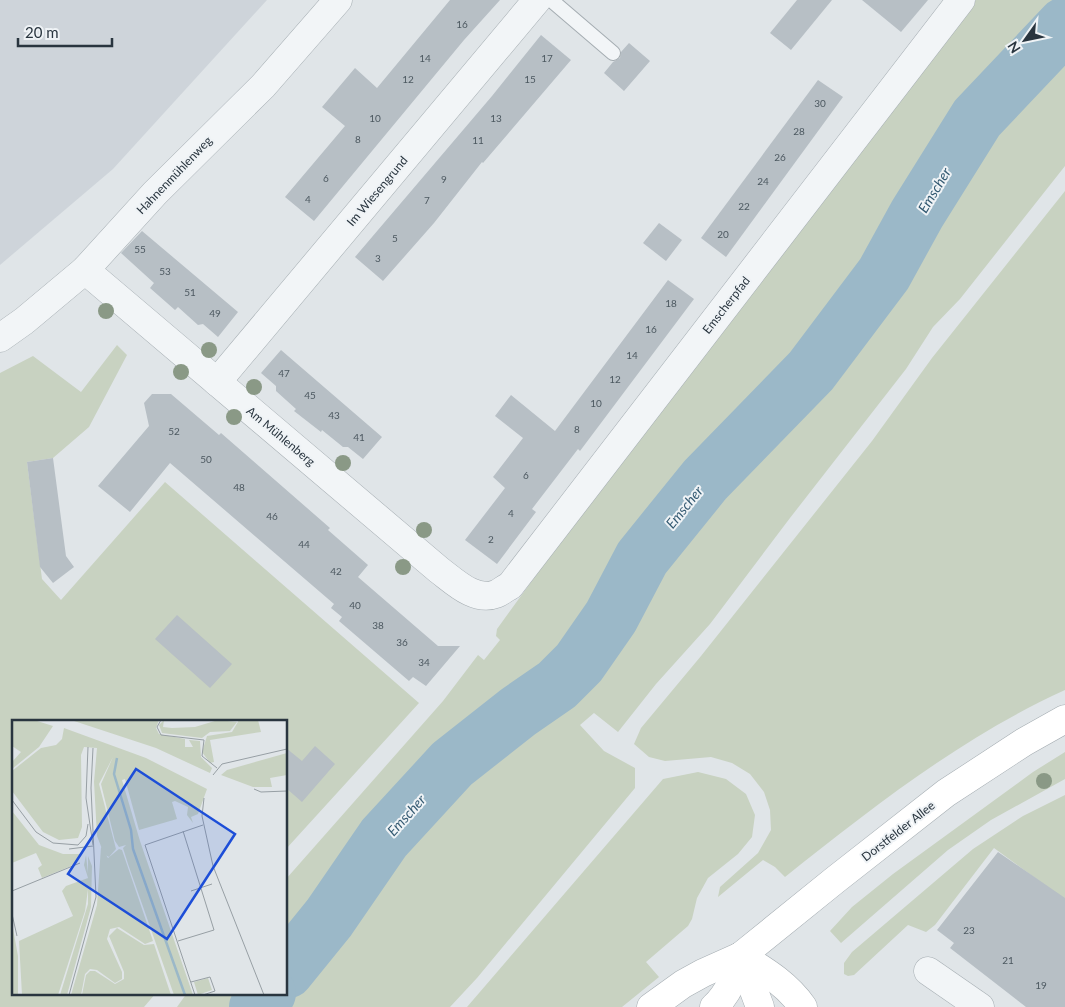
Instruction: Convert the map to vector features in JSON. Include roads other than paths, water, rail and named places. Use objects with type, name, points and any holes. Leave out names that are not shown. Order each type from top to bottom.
[{"type":"main road","name":"Dorstfelder Allee","points":[[651,1007],[703,972],[741,956],[842,874],[946,794],[1024,742],[1065,719]]},
{"type":"main road","points":[[714,1007],[722,1000],[732,982],[741,956]]},
{"type":"main road","points":[[741,956],[760,1007]]},
{"type":"main road","points":[[741,956],[787,986],[803,1007]]},
{"type":"street","name":"Hahnenmühlenweg","points":[[0,338],[24,321],[85,270],[154,193],[263,86],[338,0]]},
{"type":"street","name":"Im Wiesengrund","points":[[217,382],[536,0]]},
{"type":"street","name":"Emscherpfad","points":[[482,595],[495,595],[510,586],[961,0]]},
{"type":"street","name":"Am Mühlenberg","points":[[85,270],[440,570],[468,592],[482,595]]},
{"type":"street","points":[[928,971],[980,1007]]},
{"type":"lane","points":[[551,0],[613,52]]},
{"type":"waterway","name":"Emscher","points":[[288,969],[329,918],[384,838],[452,764],[518,712],[557,685],[579,663],[611,617],[642,558],[705,480],[811,371],[884,274],[917,214],[977,118],[1065,25]]},
{"type":"waterway","name":"Emscher","points":[[257,1007],[267,994]]}]
